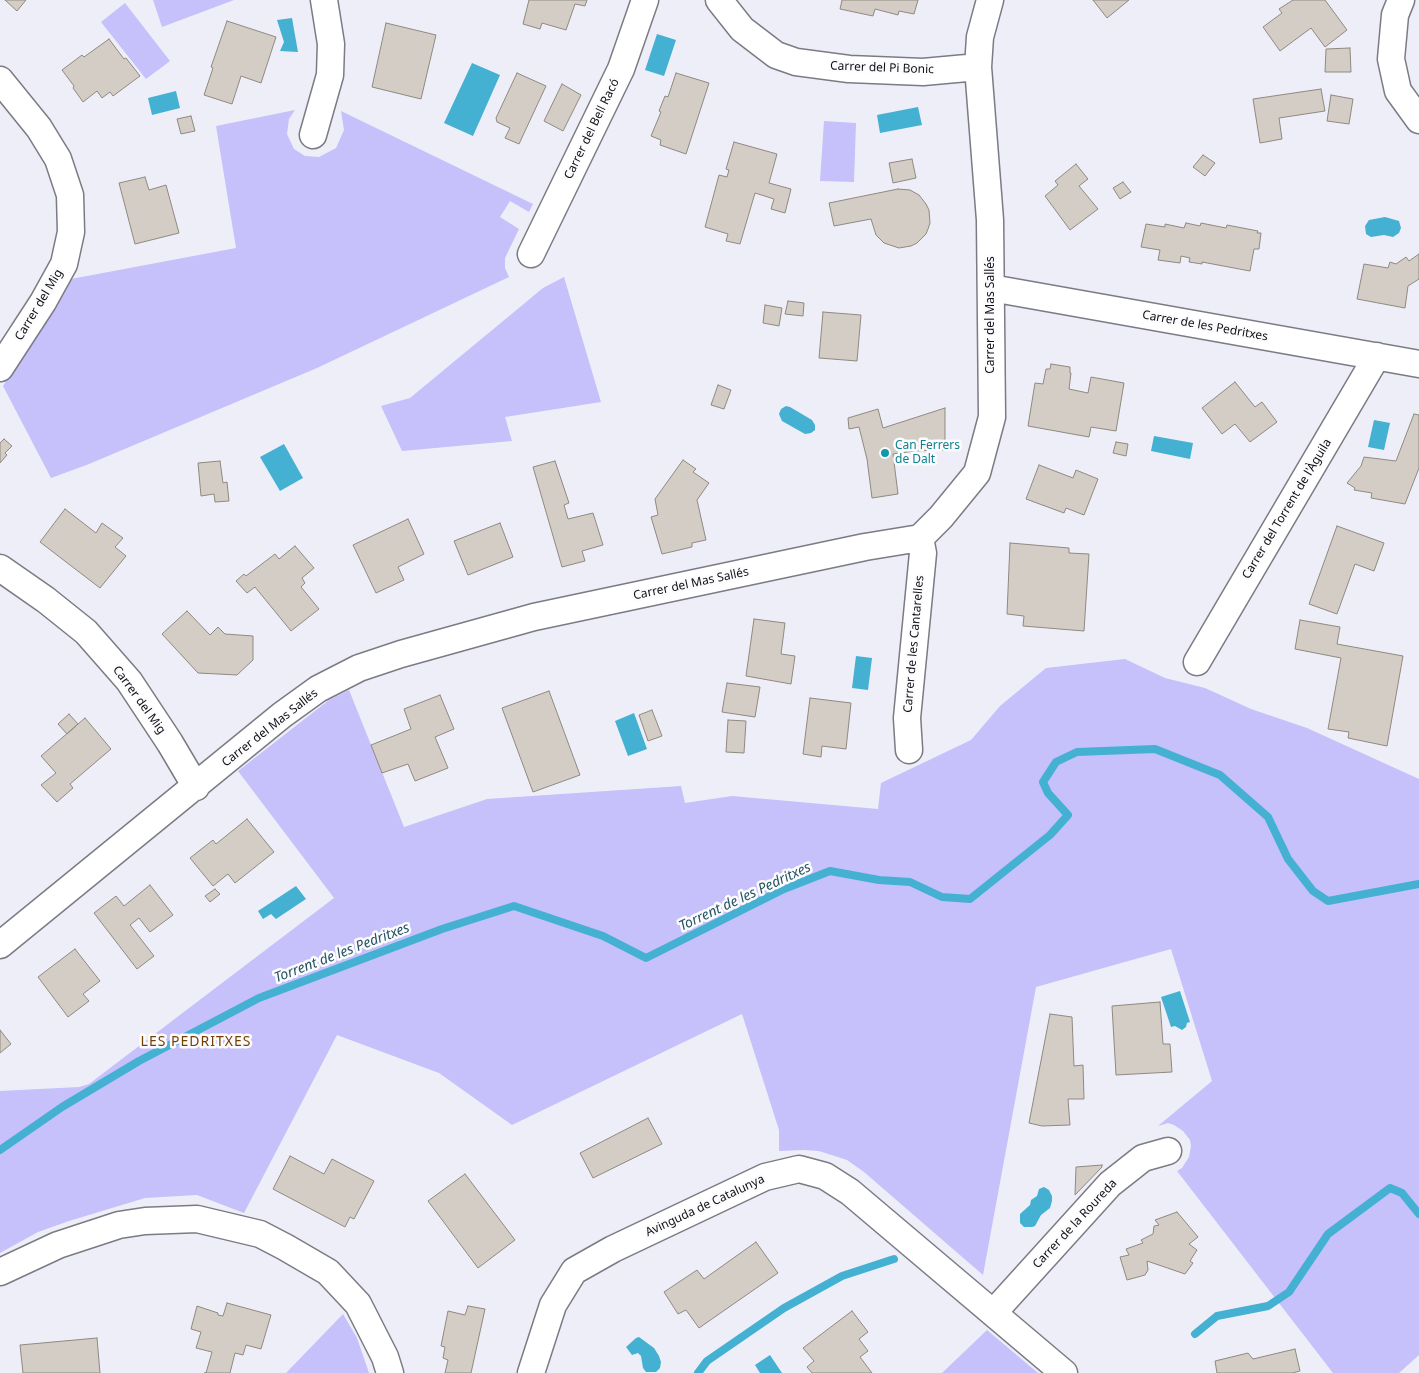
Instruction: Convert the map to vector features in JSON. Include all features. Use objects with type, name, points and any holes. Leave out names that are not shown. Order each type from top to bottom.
[{"type":"street","points":[[313,135],[330,75],[331,44],[324,0]]},
{"type":"street","name":"Carrer del Bell Racó","points":[[531,254],[621,69],[645,0]]},
{"type":"street","name":"Carrer del Pi Bonic","points":[[720,0],[748,34],[776,55],[796,62],[849,70],[923,72],[978,67]]},
{"type":"street","name":"Carrer del Mas Sallés","points":[[0,945],[282,715],[318,689],[359,668],[401,654],[534,617],[865,547],[920,538],[977,473],[992,418],[990,220],[978,67],[980,37],[990,0]]},
{"type":"street","points":[[1401,0],[1395,15],[1392,59],[1398,91],[1419,120]]},
{"type":"street","name":"Carrer del Mig","points":[[0,80],[39,128],[58,159],[70,195],[71,232],[64,264],[43,302],[0,368]]},
{"type":"street","name":"Carrer de les Pedritxes","points":[[991,288],[1419,364]]},
{"type":"street","name":"Carrer del Torrent de l'Àguila","points":[[1197,662],[1377,356]]},
{"type":"street","name":"Carrer de les Cantarelles","points":[[909,750],[908,718],[922,554],[920,538]]},
{"type":"street","name":"Carrer del Mig","points":[[0,568],[46,600],[86,632],[129,681],[170,743],[196,787]]},
{"type":"street","name":"Carrer de la Roureda","points":[[994,1312],[1110,1184],[1144,1158],[1168,1151]]},
{"type":"street","name":"Avinguda de Catalunya","points":[[531,1373],[552,1305],[574,1270],[613,1249],[765,1177],[800,1169],[824,1176],[850,1192],[1064,1373]]},
{"type":"street","points":[[0,1272],[74,1240],[118,1225],[145,1221],[197,1220],[260,1234],[328,1272],[358,1304],[385,1357],[390,1373]]},
{"type":"shaded area","points":[[153,0],[234,0],[162,27]]},
{"type":"shaded area","points":[[125,3],[170,61],[146,79],[101,22]]},
{"type":"shaded area","points":[[295,110],[289,119],[287,134],[294,149],[305,156],[319,157],[336,148],[344,130],[341,111],[533,204],[529,212],[510,201],[500,217],[519,229],[505,258],[505,268],[509,277],[317,368],[89,464],[51,478],[3,386],[71,279],[236,248],[216,126]]},
{"type":"shaded area","points":[[824,121],[856,123],[854,182],[820,181]]},
{"type":"shaded area","points":[[564,277],[601,402],[505,417],[512,441],[402,451],[381,406],[410,398],[543,288]]},
{"type":"shaded area","points":[[1125,659],[1165,678],[1205,688],[1251,709],[1307,728],[1419,779],[1419,1355],[1399,1373],[1333,1373],[1177,1171],[1182,1168],[1189,1157],[1190,1140],[1183,1131],[1174,1125],[1168,1123],[1158,1126],[1212,1081],[1171,949],[1036,987],[983,1275],[864,1172],[847,1160],[819,1151],[779,1151],[779,1130],[742,1014],[512,1125],[439,1073],[337,1035],[244,1213],[197,1195],[145,1198],[38,1232],[0,1253],[0,1091],[79,1087],[89,1084],[334,898],[238,771],[329,700],[349,690],[404,827],[487,799],[681,786],[685,803],[732,796],[878,809],[881,783],[971,740],[1000,706],[1046,668]]},
{"type":"shaded area","points":[[343,1314],[357,1338],[369,1373],[286,1373]]},
{"type":"shaded area","points":[[987,1330],[1038,1373],[942,1373]]},
{"type":"water","points":[[292,18],[298,52],[280,51],[284,42],[277,20]]},
{"type":"water","points":[[657,34],[676,40],[664,76],[645,70]]},
{"type":"water","points":[[472,63],[500,75],[473,136],[444,123]]},
{"type":"water","points":[[176,91],[180,108],[152,115],[148,98]]},
{"type":"water","points":[[918,107],[922,125],[880,133],[877,115]]},
{"type":"water","points":[[1385,217],[1399,221],[1401,228],[1399,233],[1393,237],[1384,235],[1371,237],[1366,234],[1365,226],[1369,220]]},
{"type":"water","points":[[786,406],[812,420],[815,430],[805,434],[782,421],[779,414],[781,409]]},
{"type":"water","points":[[1374,420],[1390,423],[1384,450],[1368,447]]},
{"type":"water","points":[[1154,436],[1193,443],[1190,459],[1151,451]]},
{"type":"water","points":[[284,444],[303,478],[280,491],[260,457]]},
{"type":"water","points":[[856,656],[872,658],[868,690],[852,688]]},
{"type":"water","points":[[634,713],[647,749],[628,756],[615,721]]},
{"type":"water","points":[[296,886],[306,899],[276,919],[271,914],[263,919],[258,911]]},
{"type":"water","points":[[1180,991],[1190,1022],[1182,1030],[1175,1026],[1171,1027],[1161,997]]},
{"type":"water","points":[[1044,1187],[1049,1190],[1052,1196],[1050,1208],[1041,1215],[1035,1226],[1024,1227],[1020,1223],[1020,1214],[1030,1205],[1031,1200],[1037,1196],[1039,1189]]},
{"type":"water","points":[[639,1337],[654,1348],[659,1356],[660,1368],[656,1372],[646,1372],[643,1368],[641,1356],[638,1353],[632,1355],[626,1347]]},
{"type":"water","points":[[770,1355],[782,1373],[760,1373],[755,1365]]},
{"type":"building","points":[[5,0],[26,0],[17,11]]},
{"type":"building","points":[[529,0],[587,0],[585,6],[575,4],[566,30],[542,23],[540,29],[523,24]]},
{"type":"building","points":[[842,0],[918,0],[914,14],[899,11],[898,15],[875,9],[873,16],[840,9]]},
{"type":"building","points":[[1093,0],[1129,0],[1107,18]]},
{"type":"building","points":[[1293,0],[1325,0],[1347,30],[1325,47],[1311,28],[1280,51],[1263,27],[1282,13],[1279,9]]},
{"type":"building","points":[[227,21],[276,37],[261,83],[241,76],[232,104],[204,95],[213,68],[211,67]]},
{"type":"building","points":[[386,23],[436,35],[421,99],[372,87]]},
{"type":"building","points":[[109,39],[140,76],[113,96],[110,92],[102,98],[97,91],[83,102],[62,70],[82,55],[84,57]]},
{"type":"building","points":[[1350,48],[1351,72],[1325,72],[1326,49]]},
{"type":"building","points":[[517,73],[546,86],[519,144],[505,138],[510,128],[497,122],[496,118]]},
{"type":"building","points":[[676,73],[709,83],[686,154],[660,145],[661,140],[651,136],[661,112],[659,111],[665,96],[668,97]]},
{"type":"building","points":[[562,84],[581,95],[563,131],[544,121]]},
{"type":"building","points":[[1321,89],[1325,111],[1279,118],[1282,139],[1260,143],[1253,99]]},
{"type":"building","points":[[1331,95],[1353,99],[1349,124],[1327,121]]},
{"type":"building","points":[[191,116],[195,131],[181,134],[177,119]]},
{"type":"building","points":[[734,142],[777,154],[769,183],[791,189],[785,213],[771,209],[774,199],[755,193],[740,244],[726,241],[728,234],[705,227],[719,175],[727,177],[729,170],[726,169]]},
{"type":"building","points":[[1203,155],[1215,163],[1205,176],[1193,167]]},
{"type":"building","points":[[912,159],[916,178],[893,183],[889,163]]},
{"type":"building","points":[[1076,164],[1088,179],[1079,186],[1098,209],[1070,230],[1045,196],[1058,185],[1055,181]]},
{"type":"building","points":[[145,177],[149,190],[166,185],[179,233],[135,244],[119,183]]},
{"type":"building","points":[[1123,182],[1131,192],[1120,199],[1113,188]]},
{"type":"building","points":[[898,189],[910,190],[919,195],[929,210],[930,223],[928,229],[926,234],[917,243],[899,248],[884,243],[876,235],[871,219],[834,226],[829,203]]},
{"type":"building","points":[[1186,223],[1200,226],[1201,223],[1226,228],[1227,225],[1261,233],[1259,249],[1254,249],[1250,271],[1202,262],[1202,264],[1189,262],[1190,258],[1181,256],[1180,263],[1158,260],[1160,250],[1141,247],[1146,224],[1165,227],[1165,224],[1184,228]]},
{"type":"building","points":[[1419,254],[1419,279],[1408,286],[1405,308],[1357,299],[1364,264],[1388,268],[1390,262],[1396,264],[1406,257],[1409,261]]},
{"type":"building","points":[[788,301],[804,303],[803,316],[785,314]]},
{"type":"building","points":[[765,305],[782,308],[779,326],[763,323]]},
{"type":"building","points":[[823,312],[861,315],[857,361],[819,358]]},
{"type":"building","points":[[1051,364],[1070,367],[1069,389],[1088,393],[1091,377],[1124,383],[1116,431],[1091,427],[1089,437],[1028,426],[1035,383],[1043,384],[1046,369],[1050,369]]},
{"type":"building","points":[[1235,382],[1255,407],[1262,402],[1277,422],[1250,442],[1235,424],[1222,434],[1202,408]]},
{"type":"building","points":[[718,385],[731,390],[724,409],[711,405]]},
{"type":"building","name":"Can Ferrers de Dalt","points":[[945,408],[945,450],[893,454],[898,494],[872,498],[867,459],[859,427],[849,429],[848,418],[878,409],[883,428]]},
{"type":"building","points":[[1414,414],[1419,415],[1419,468],[1405,504],[1371,498],[1372,493],[1354,490],[1355,488],[1347,483],[1361,466],[1364,457],[1396,461]]},
{"type":"building","points":[[4,439],[12,446],[5,453],[7,455],[0,463],[0,443]]},
{"type":"building","points":[[1116,442],[1128,444],[1126,456],[1113,453]]},
{"type":"building","points":[[683,460],[696,469],[693,472],[709,483],[697,500],[706,540],[692,543],[692,547],[662,554],[651,517],[658,515],[655,499]]},
{"type":"building","points":[[220,461],[223,483],[227,482],[229,501],[215,502],[214,494],[201,496],[198,463]]},
{"type":"building","points":[[555,461],[569,503],[564,505],[568,519],[593,513],[603,545],[582,551],[585,561],[562,567],[533,467]]},
{"type":"building","points":[[1039,465],[1073,478],[1076,470],[1098,479],[1084,515],[1066,508],[1064,513],[1026,499]]},
{"type":"building","points":[[65,509],[96,533],[102,523],[123,538],[115,547],[126,556],[100,588],[40,542]]},
{"type":"building","points":[[408,519],[424,554],[398,567],[404,580],[376,593],[353,545]]},
{"type":"building","points":[[500,523],[513,557],[468,575],[454,541]]},
{"type":"building","points":[[1337,526],[1384,543],[1374,571],[1355,564],[1337,614],[1309,604]]},
{"type":"building","points":[[1010,543],[1069,548],[1069,553],[1089,554],[1084,631],[1023,626],[1024,616],[1007,614]]},
{"type":"building","points":[[295,546],[314,568],[302,578],[305,583],[301,587],[319,609],[291,631],[255,587],[247,593],[236,581],[244,574],[246,576],[275,554],[279,559]]},
{"type":"building","points":[[187,611],[210,635],[218,627],[225,634],[253,636],[253,660],[237,675],[198,673],[162,634]]},
{"type":"building","points":[[754,619],[785,623],[781,654],[795,656],[791,684],[746,676]]},
{"type":"building","points":[[1300,620],[1340,627],[1337,644],[1403,656],[1387,746],[1348,738],[1349,732],[1328,729],[1341,658],[1295,649]]},
{"type":"building","points":[[727,683],[760,687],[755,717],[722,712]]},
{"type":"building","points":[[549,691],[580,775],[533,792],[502,708]]},
{"type":"building","points":[[440,695],[454,729],[435,737],[448,768],[415,781],[408,764],[382,773],[371,745],[411,729],[404,709]]},
{"type":"building","points":[[810,698],[851,703],[846,749],[822,746],[821,757],[803,754]]},
{"type":"building","points":[[652,710],[662,736],[648,741],[639,715]]},
{"type":"building","points":[[69,714],[78,724],[67,734],[58,724]]},
{"type":"building","points":[[85,718],[111,749],[70,784],[73,788],[57,802],[41,785],[56,773],[41,756]]},
{"type":"building","points":[[728,720],[746,721],[744,753],[726,752]]},
{"type":"building","points":[[247,819],[274,852],[235,883],[228,874],[213,886],[190,858],[213,840],[216,844]]},
{"type":"building","points":[[150,885],[173,915],[150,932],[139,918],[130,925],[154,956],[137,969],[94,913],[116,896],[124,906]]},
{"type":"building","points":[[215,889],[220,894],[210,902],[205,896]]},
{"type":"building","points":[[75,949],[100,981],[83,994],[89,1001],[68,1017],[38,977]]},
{"type":"building","points":[[1160,1002],[1163,1044],[1170,1044],[1172,1072],[1116,1075],[1112,1006]]},
{"type":"building","points":[[1050,1014],[1072,1017],[1074,1066],[1083,1065],[1084,1099],[1068,1099],[1070,1125],[1042,1126],[1029,1123]]},
{"type":"building","points":[[0,1030],[11,1044],[0,1053]]},
{"type":"building","points":[[648,1118],[662,1144],[593,1178],[580,1153]]},
{"type":"building","points":[[290,1156],[324,1174],[332,1159],[374,1181],[354,1219],[350,1217],[345,1227],[273,1189]]},
{"type":"building","points":[[1102,1165],[1102,1167],[1075,1195],[1076,1167]]},
{"type":"building","points":[[465,1174],[515,1240],[478,1268],[428,1201]]},
{"type":"building","points":[[1177,1212],[1198,1237],[1189,1244],[1197,1250],[1190,1261],[1193,1263],[1185,1274],[1147,1261],[1148,1270],[1145,1275],[1127,1280],[1120,1257],[1129,1255],[1126,1249],[1143,1243],[1141,1240],[1153,1234],[1154,1226],[1159,1225],[1155,1220]]},
{"type":"building","points":[[756,1242],[778,1273],[699,1328],[686,1310],[678,1314],[664,1292],[697,1270],[704,1279]]},
{"type":"building","points":[[227,1303],[271,1315],[261,1349],[246,1345],[243,1355],[235,1353],[230,1373],[206,1373],[212,1352],[196,1348],[201,1332],[191,1329],[197,1306],[223,1316]]},
{"type":"building","points":[[468,1306],[485,1309],[471,1373],[445,1373],[448,1360],[443,1358],[445,1347],[441,1346],[448,1311],[465,1315]]},
{"type":"building","points":[[852,1311],[868,1332],[859,1339],[868,1351],[860,1357],[872,1373],[812,1373],[807,1367],[814,1361],[803,1348]]},
{"type":"building","points":[[97,1338],[100,1373],[23,1373],[20,1345]]},
{"type":"building","points":[[1295,1349],[1300,1371],[1292,1373],[1217,1373],[1215,1361],[1248,1353],[1253,1359]]},
{"type":"waterway","name":"Torrent de les Pedritxes","points":[[0,1150],[62,1107],[139,1061],[259,998],[442,929],[514,906],[603,936],[646,958],[784,889],[830,871],[879,880],[910,882],[942,897],[970,899],[1050,835],[1068,815],[1048,793],[1043,782],[1056,762],[1077,752],[1155,749],[1220,775],[1268,817],[1288,859],[1313,891],[1328,901],[1419,884]]},
{"type":"waterway","points":[[1195,1334],[1217,1316],[1268,1306],[1289,1292],[1328,1234],[1390,1188],[1402,1193],[1419,1214]]},
{"type":"waterway","points":[[698,1373],[707,1361],[784,1308],[842,1276],[894,1259]]},
{"type":"place","name":"Can Ferrers de Dalt","points":[[885,453]]},
{"type":"district","name":"LES PEDRITXES","points":[[196,1042]]}]
